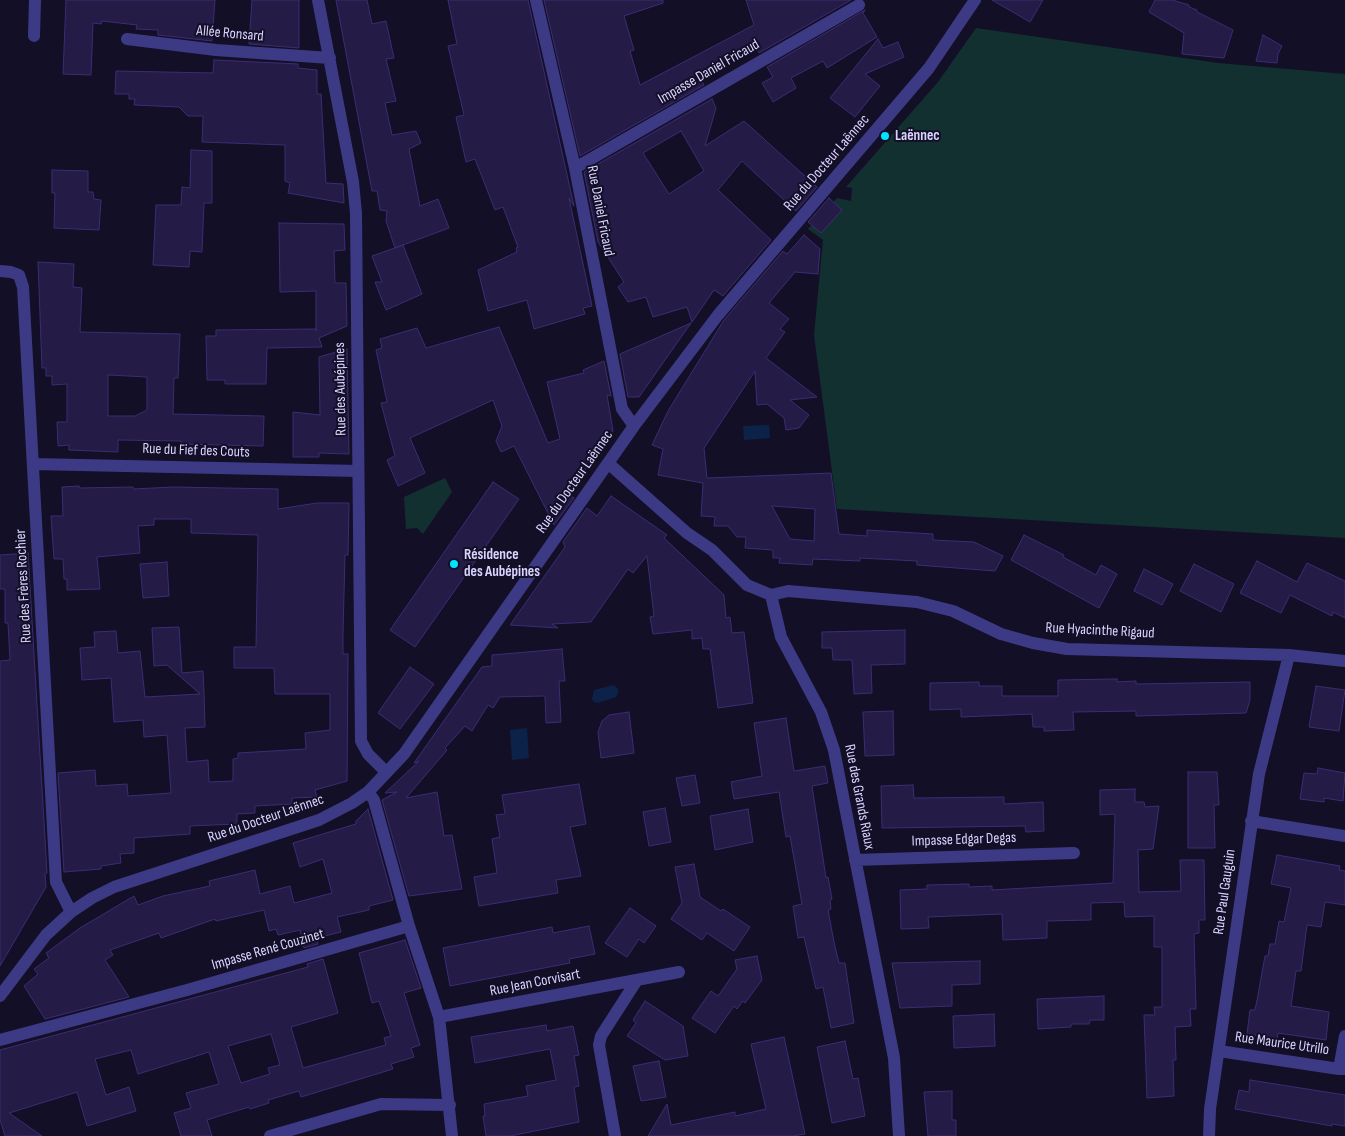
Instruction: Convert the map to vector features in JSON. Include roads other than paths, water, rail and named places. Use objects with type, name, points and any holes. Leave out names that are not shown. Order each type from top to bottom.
[{"type":"street","points":[[34,36],[35,0]]},
{"type":"street","name":"Rue des Aubépines","points":[[318,0],[353,182],[356,213],[361,741],[368,754],[386,772]]},
{"type":"street","name":"Rue Daniel Fricaud","points":[[536,0],[576,168],[622,409],[634,426]]},
{"type":"street","name":"Rue du Docteur Laënnec","points":[[0,996],[46,935],[71,912],[114,887],[319,820],[352,803],[368,792],[404,754],[634,426],[718,315],[929,68],[975,0]]},
{"type":"street","name":"Impasse Daniel Fricaud","points":[[576,168],[859,5]]},
{"type":"street","name":"Allée Ronsard","points":[[126,39],[216,50],[330,58]]},
{"type":"street","name":"Rue des Frères Rochier","points":[[0,271],[19,275],[23,287],[56,882],[60,894],[71,912]]},
{"type":"street","points":[[608,463],[687,533],[712,550],[746,585],[771,595]]},
{"type":"street","name":"Rue du Fief des Couts","points":[[33,464],[358,471]]},
{"type":"street","name":"Rue Hyacinthe Rigaud","points":[[771,595],[788,591],[917,602],[953,611],[1002,634],[1033,643],[1067,649],[1288,655],[1345,661]]},
{"type":"street","name":"Rue des Grands Riaux","points":[[771,595],[781,637],[822,712],[834,750],[894,1058],[899,1136]]},
{"type":"street","name":"Rue Paul Gauguin","points":[[1209,1136],[1210,1109],[1251,821],[1262,757],[1288,655]]},
{"type":"street","points":[[368,792],[374,800],[409,926],[439,1017],[452,1136]]},
{"type":"street","points":[[1251,821],[1345,836]]},
{"type":"street","name":"Impasse Edgar Degas","points":[[855,860],[1074,853]]},
{"type":"street","name":"Impasse René Couzinet","points":[[0,1040],[187,990],[409,926]]},
{"type":"street","name":"Rue Jean Corvisart","points":[[439,1017],[679,972]]},
{"type":"street","points":[[615,1136],[599,1045],[601,1036],[637,980]]},
{"type":"street","name":"Rue Maurice Utrillo","points":[[1219,1051],[1342,1069],[1345,1036]]},
{"type":"street","points":[[270,1136],[381,1104],[450,1105]]},
{"type":"water","points":[[769,425],[770,438],[744,440],[743,426]]},
{"type":"water","points":[[614,685],[619,690],[616,697],[598,703],[594,702],[592,699],[594,690]]},
{"type":"water","points":[[527,728],[529,758],[512,760],[510,730]]},
{"type":"place","name":"Laënnec","points":[[885,136]]},
{"type":"place","name":"Résidence des Aubépines","points":[[454,564]]}]
